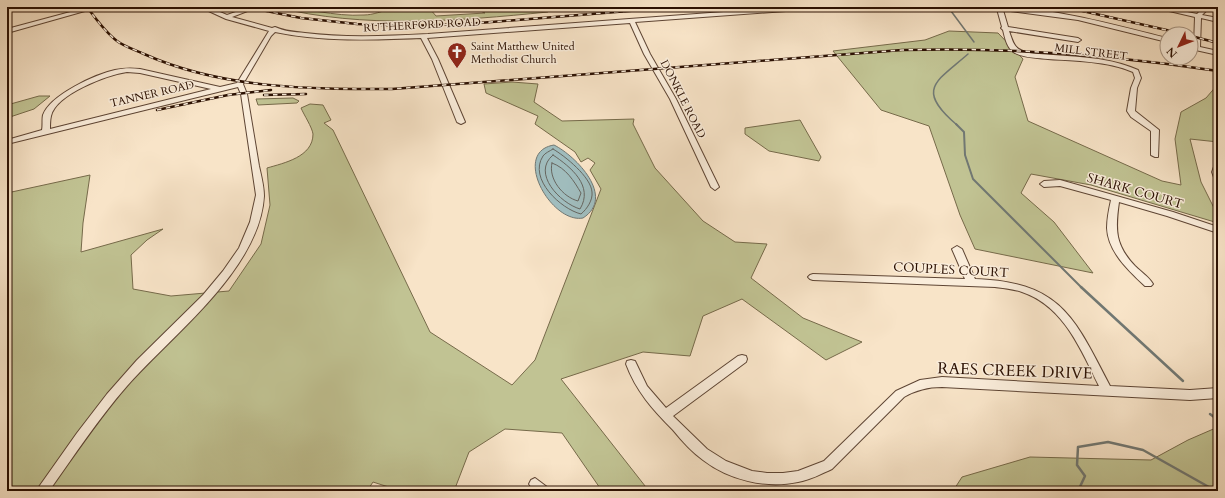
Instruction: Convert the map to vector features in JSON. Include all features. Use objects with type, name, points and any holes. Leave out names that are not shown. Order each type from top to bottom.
[{"type":"street","points":[[7,31],[96,7]]},
{"type":"street","name":"RUTHERFORD ROAD","points":[[203,7],[228,17],[275,30],[346,37],[423,37],[813,7]]},
{"type":"street","points":[[228,17],[255,7]]},
{"type":"street","points":[[997,7],[1078,18],[1159,38]]},
{"type":"street","name":"MILL STREET","points":[[997,7],[1011,46],[1020,53],[1127,66],[1136,71],[1138,78],[1134,88],[1131,111],[1134,115],[1155,130],[1155,155]]},
{"type":"street","points":[[1155,7],[1218,20]]},
{"type":"street","points":[[1197,26],[1198,16],[1207,7]]},
{"type":"street","name":"DONKLE ROAD","points":[[632,21],[647,54],[673,100],[715,187]]},
{"type":"street","points":[[1004,28],[1078,40]]},
{"type":"street","points":[[42,491],[73,447],[122,384],[218,285],[241,253],[251,234],[260,207],[260,195],[244,94],[240,84],[269,35],[275,30]]},
{"type":"street","points":[[423,37],[435,59],[461,122]]},
{"type":"street","points":[[1199,48],[1218,53]]},
{"type":"street","points":[[46,131],[47,115],[56,102],[76,88],[115,72],[127,70],[140,71],[221,89]]},
{"type":"street","name":"TANNER ROAD","points":[[7,142],[46,131],[240,84]]},
{"type":"street","points":[[1218,166],[1216,172],[1218,178]]},
{"type":"street","name":"SHARK COURT","points":[[1044,184],[1060,183],[1218,230]]},
{"type":"street","points":[[1114,198],[1112,232],[1116,245],[1128,265],[1148,284]]},
{"type":"street","points":[[957,249],[971,281]]},
{"type":"street","name":"COUPLES COURT","points":[[813,278],[971,281],[1017,287],[1033,293],[1054,306],[1071,324],[1107,391]]},
{"type":"street","points":[[665,415],[742,359]]},
{"type":"street","name":"RAES CREEK DRIVE","points":[[632,364],[643,391],[697,448],[719,464],[751,477],[784,480],[808,475],[828,465],[900,394],[917,385],[942,382],[1190,395],[1218,393]]},
{"type":"green space","points":[[275,7],[286,7],[342,15],[371,14],[391,9],[393,7],[431,7],[430,9],[436,16],[485,13],[471,7],[487,7],[496,10],[546,8],[548,12],[445,20],[377,21],[309,14]]},
{"type":"green space","points":[[949,31],[998,33],[1023,59],[1015,77],[1028,121],[1162,181],[1181,185],[1175,139],[1181,112],[1206,98],[1218,84],[1218,142],[1190,139],[1201,182],[1218,216],[1218,223],[1091,185],[1031,174],[1021,193],[1054,222],[1093,273],[975,249],[960,215],[929,126],[881,110],[833,51],[925,40]]},
{"type":"green space","points":[[512,82],[538,84],[534,102],[562,121],[634,119],[633,124],[655,168],[703,221],[735,242],[767,244],[751,278],[803,318],[862,342],[826,360],[742,299],[703,316],[690,356],[643,352],[561,379],[649,491],[602,491],[562,433],[505,429],[469,452],[454,491],[401,491],[373,482],[367,491],[7,491],[7,193],[90,175],[83,223],[81,252],[163,229],[147,240],[131,255],[133,289],[171,296],[229,291],[261,244],[270,205],[267,168],[289,161],[303,154],[312,142],[313,134],[301,108],[310,104],[323,105],[331,120],[324,123],[333,130],[430,332],[512,385],[535,360],[601,189],[590,170],[595,163],[588,158],[581,162],[575,152],[535,124],[538,116],[486,93],[484,84]]},
{"type":"green space","points":[[39,96],[50,96],[34,109],[7,118],[7,105]]},
{"type":"green space","points":[[293,98],[299,101],[297,103],[258,105],[256,99]]},
{"type":"green space","points":[[800,120],[821,157],[819,161],[769,151],[745,134],[745,128]]},
{"type":"green space","points":[[1218,427],[1218,491],[1158,491],[1140,487],[1133,491],[953,491],[962,477],[1030,457],[1151,460],[1188,440]]},
{"type":"water","points":[[554,145],[563,150],[582,167],[594,189],[595,199],[592,209],[583,218],[571,217],[559,210],[548,199],[540,186],[536,173],[536,160],[542,150]]},
{"type":"waterway","points":[[948,7],[974,42]]},
{"type":"waterway","points":[[957,125],[936,103],[934,94],[935,86],[939,79],[968,54]]},
{"type":"waterway","points":[[957,125],[964,132],[965,155],[973,179],[1081,287]]},
{"type":"waterway","points":[[1081,287],[1183,381]]},
{"type":"waterway","points":[[1210,414],[1218,420]]},
{"type":"waterway","points":[[1078,491],[1085,476],[1077,465],[1078,447],[1108,442],[1143,450],[1216,491]]},
{"type":"railway","points":[[87,7],[97,21],[120,43],[174,66],[235,80],[266,85],[298,87],[392,89],[902,50],[942,49],[1060,53],[1179,65],[1218,71]]},
{"type":"railway","points":[[247,7],[301,18],[357,24],[409,26],[466,24],[678,7]]},
{"type":"railway","points":[[1065,7],[1159,28]]},
{"type":"railway","points":[[1199,38],[1218,43]]},
{"type":"railway","points":[[157,110],[228,95],[271,90]]},
{"type":"railway","points":[[264,95],[306,94]]},
{"type":"place","name":"Saint Matthew United Methodist Church","points":[[457,69]]}]
